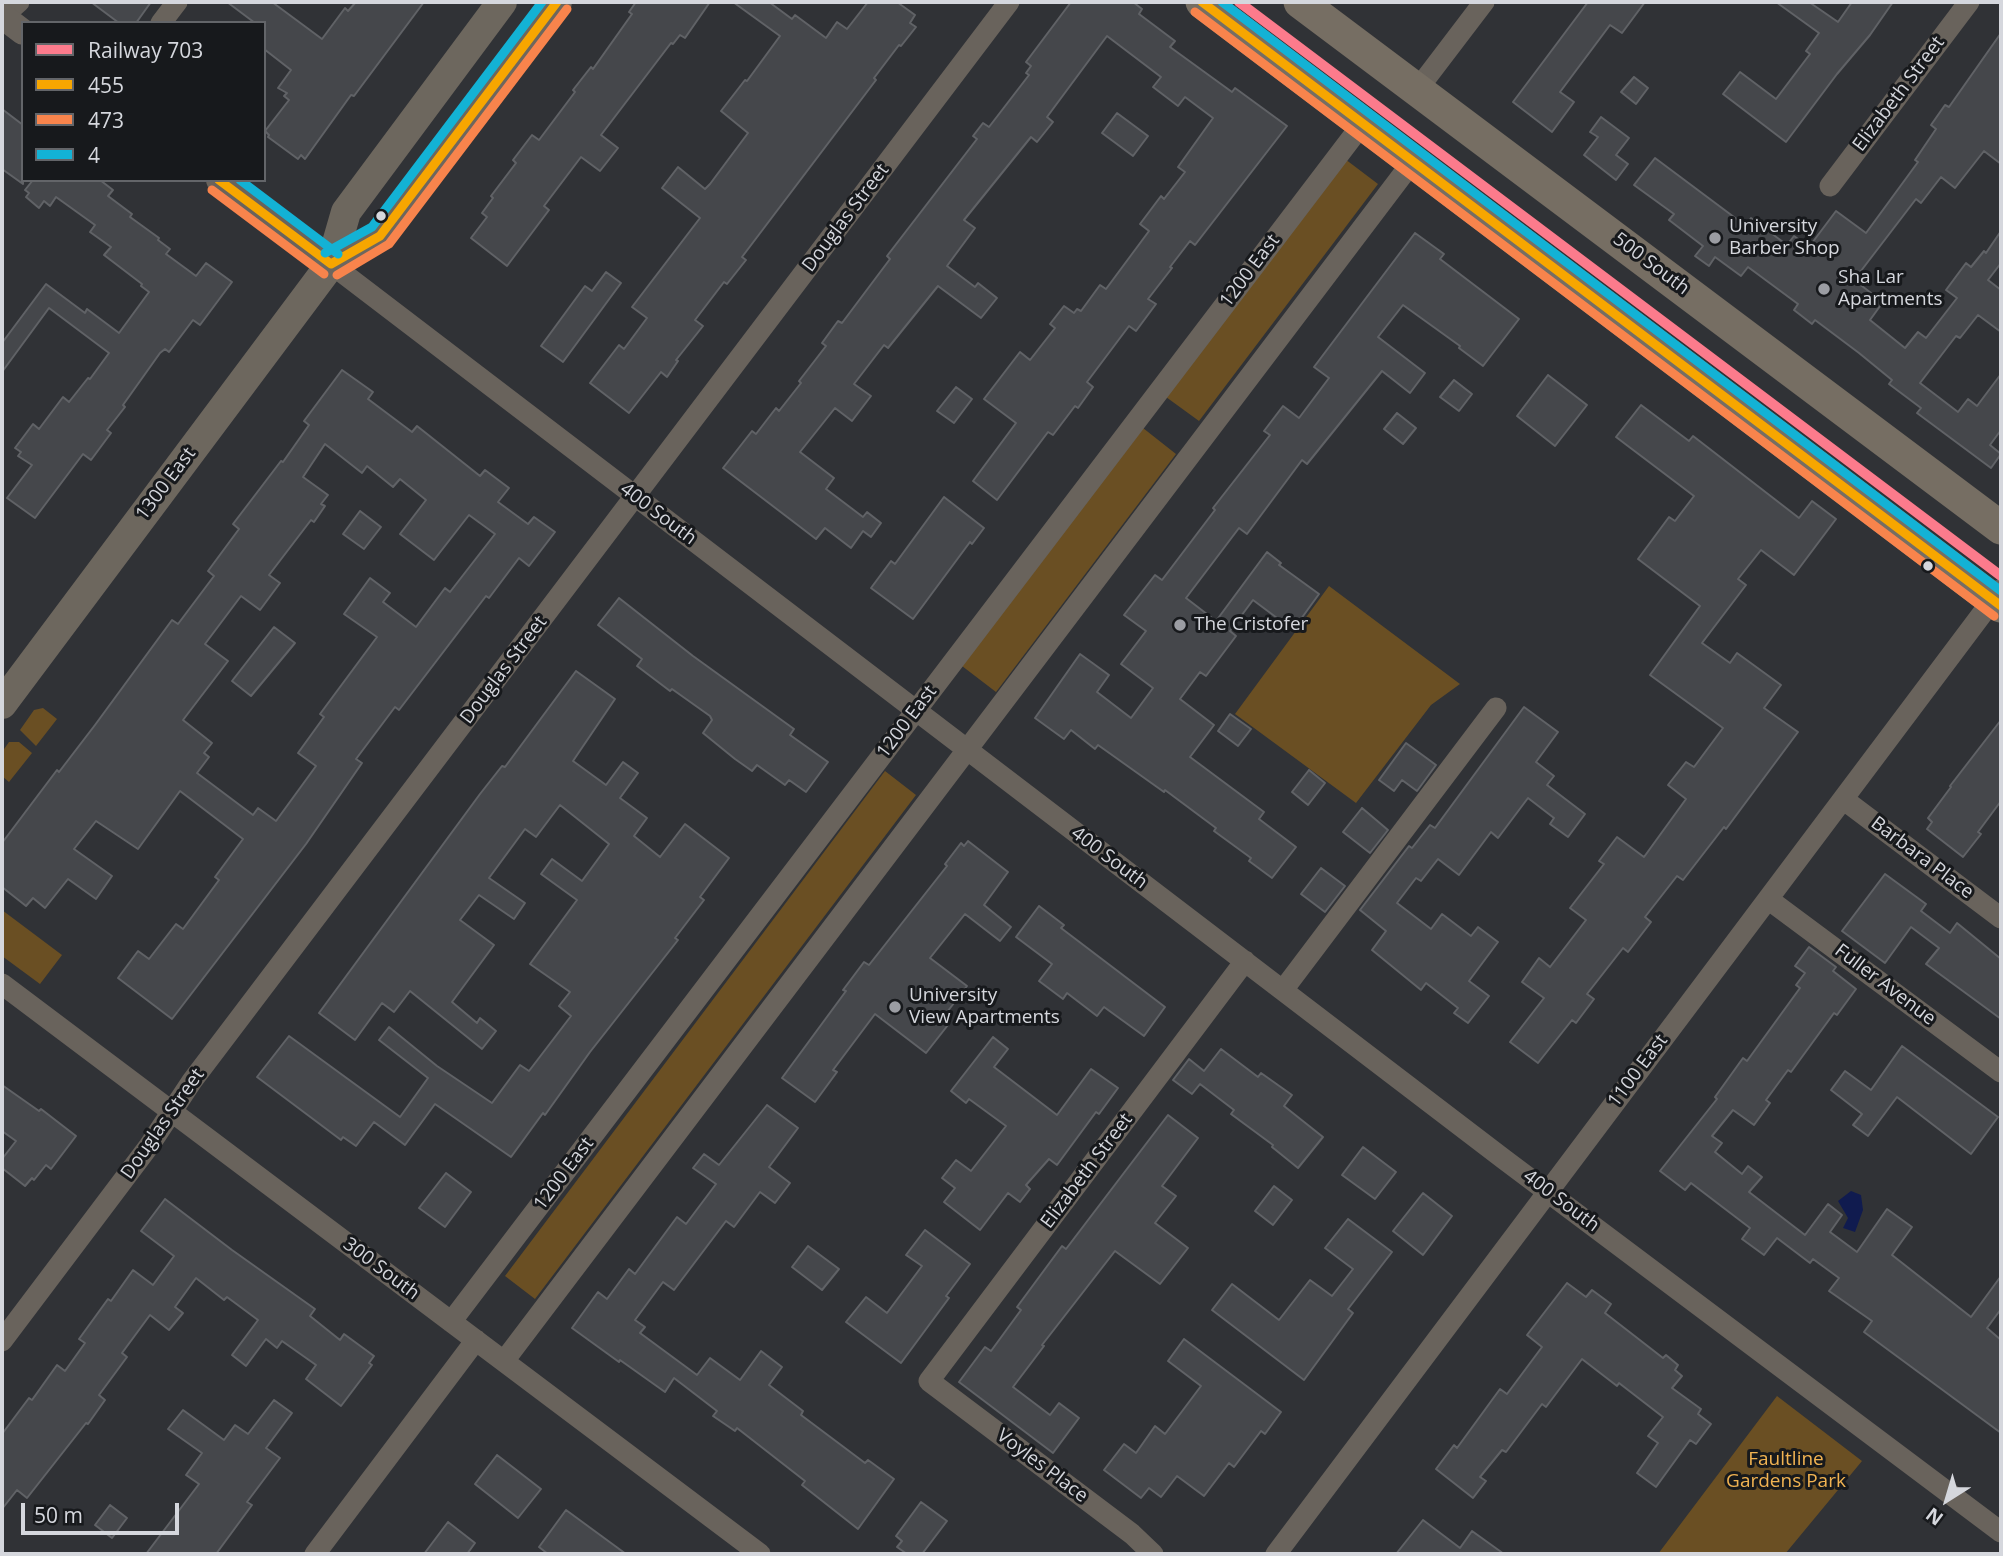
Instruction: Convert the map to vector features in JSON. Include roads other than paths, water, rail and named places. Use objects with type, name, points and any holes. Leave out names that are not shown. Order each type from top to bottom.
[{"type":"main road","name":"1300 East","points":[[2,704],[331,264],[346,212],[502,2]]},
{"type":"main road","name":"1300 East","points":[[331,264],[380,236],[557,2]]},
{"type":"main road","points":[[1202,2],[1999,598]]},
{"type":"main road","name":"500 South","points":[[1300,2],[2001,528]]},
{"type":"street","points":[[19,2],[2,17],[21,31]]},
{"type":"street","points":[[163,21],[177,2]]},
{"type":"street","name":"Douglas Street","points":[[2,1341],[142,1156],[192,1081],[1009,2]]},
{"type":"street","points":[[1417,90],[1484,2]]},
{"type":"street","name":"Elizabeth Street","points":[[1830,186],[1969,2]]},
{"type":"street","name":"1200 East","points":[[451,1322],[1363,123]]},
{"type":"street","points":[[504,1361],[1413,161]]},
{"type":"street","name":"400 South","points":[[222,182],[1283,990],[2001,1532]]},
{"type":"street","name":"1100 East","points":[[1276,1554],[1843,799],[1999,598]]},
{"type":"street","points":[[1283,990],[1496,708]]},
{"type":"street","name":"Barbara Place","points":[[1843,799],[2001,918]]},
{"type":"street","name":"Fuller Avenue","points":[[1768,899],[2001,1072]]},
{"type":"street","name":"Elizabeth Street","points":[[929,1381],[1245,961]]},
{"type":"street","name":"300 South","points":[[2,984],[760,1554]]},
{"type":"street","points":[[315,1554],[476,1340]]},
{"type":"street","name":"Voyles Place","points":[[929,1381],[1132,1534],[1153,1554]]},
{"type":"rail line","name":"703","points":[[1239,2],[2001,576]]},
{"type":"place","name":"University Barber Shop","points":[[1715,238]]},
{"type":"place","name":"Sha Lar Apartments","points":[[1824,289]]},
{"type":"place","name":"The Cristofer","points":[[1180,625]]},
{"type":"place","name":"University View Apartments","points":[[895,1007]]},
{"type":"park label","name":"Faultline Gardens Park","points":[[1786,1471]]}]
